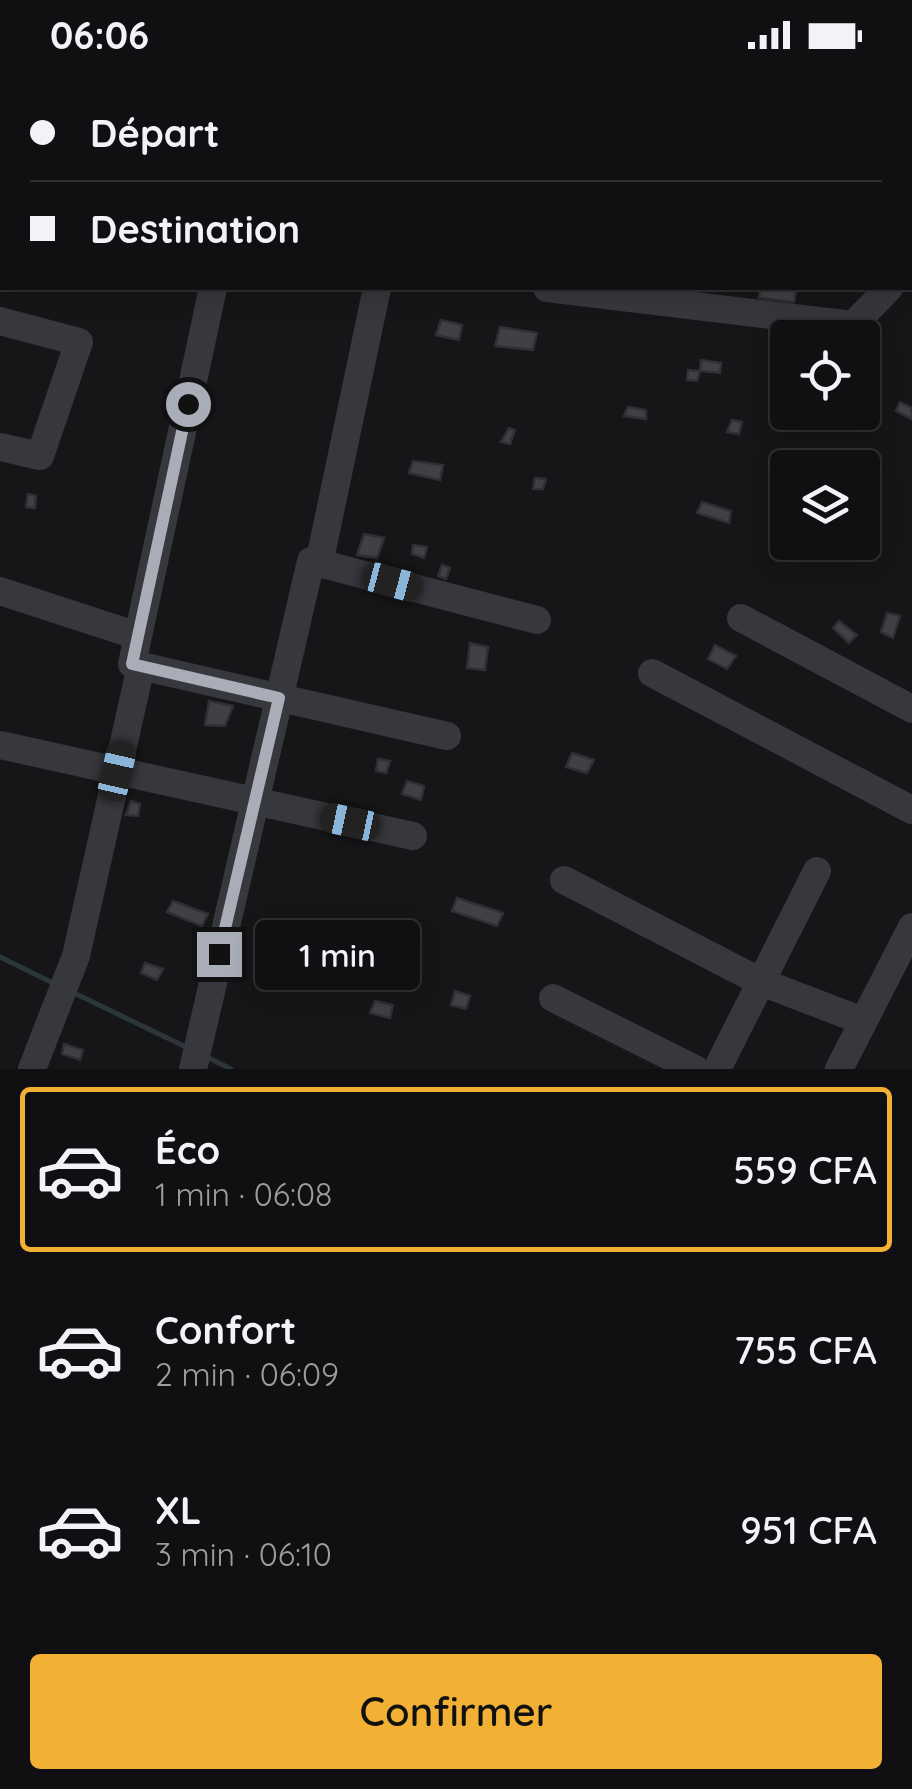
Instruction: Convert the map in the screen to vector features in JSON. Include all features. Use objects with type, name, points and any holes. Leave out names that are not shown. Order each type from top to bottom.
[{"type":"street","points":[[213,290],[132,664],[447,736]]},
{"type":"street","points":[[318,564],[377,290]]},
{"type":"street","points":[[582,290],[689,296],[853,325],[886,290]]},
{"type":"street","points":[[0,320],[79,342],[40,456],[0,447]]},
{"type":"street","points":[[192,1069],[310,561],[538,620]]},
{"type":"street","points":[[0,591],[138,636]]},
{"type":"street","points":[[741,618],[912,709]]},
{"type":"street","points":[[32,1069],[76,956],[141,666]]},
{"type":"street","points":[[652,673],[912,810]]},
{"type":"street","points":[[0,745],[413,836]]},
{"type":"street","points":[[717,1069],[816,871]]},
{"type":"street","points":[[564,880],[761,982],[864,1021]]},
{"type":"street","points":[[839,1069],[912,926]]},
{"type":"street","points":[[553,998],[695,1069]]},
{"type":"building","points":[[760,290],[796,290],[794,302],[759,298]]},
{"type":"building","points":[[441,320],[462,325],[459,340],[436,335]]},
{"type":"building","points":[[500,327],[537,333],[533,350],[495,346]]},
{"type":"building","points":[[701,360],[721,363],[720,373],[700,371]]},
{"type":"building","points":[[688,370],[700,371],[697,381],[687,380]]},
{"type":"building","points":[[900,402],[912,408],[912,419],[896,411]]},
{"type":"building","points":[[628,407],[646,410],[646,419],[624,416]]},
{"type":"building","points":[[732,420],[742,422],[739,434],[727,432]]},
{"type":"building","points":[[509,428],[515,430],[510,444],[501,442]]},
{"type":"building","points":[[413,461],[443,465],[440,480],[409,473]]},
{"type":"building","points":[[535,478],[546,479],[543,489],[533,489]]},
{"type":"building","points":[[28,494],[36,496],[35,508],[26,507]]},
{"type":"building","points":[[702,502],[731,511],[729,523],[697,513]]},
{"type":"building","points":[[364,534],[384,538],[377,558],[357,555]]},
{"type":"building","points":[[413,545],[427,547],[424,558],[412,554]]},
{"type":"building","points":[[442,565],[450,568],[446,579],[438,576]]},
{"type":"building","points":[[887,613],[900,616],[893,638],[881,632]]},
{"type":"building","points":[[839,621],[857,635],[849,643],[833,628]]},
{"type":"building","points":[[470,643],[488,647],[485,670],[467,668]]},
{"type":"building","points":[[715,645],[736,656],[727,669],[708,659]]},
{"type":"building","points":[[209,701],[233,706],[225,726],[205,725]]},
{"type":"building","points":[[572,753],[594,760],[587,773],[566,767]]},
{"type":"building","points":[[378,759],[390,761],[386,773],[376,771]]},
{"type":"building","points":[[407,781],[424,786],[421,800],[402,794]]},
{"type":"building","points":[[131,801],[140,804],[138,816],[126,815]]},
{"type":"building","points":[[457,898],[503,913],[497,926],[452,911]]},
{"type":"building","points":[[173,901],[208,914],[202,926],[167,912]]},
{"type":"building","points":[[397,924],[409,927],[406,937],[397,935]]},
{"type":"building","points":[[145,963],[163,969],[157,980],[141,973]]},
{"type":"building","points":[[455,991],[470,996],[466,1009],[451,1005]]},
{"type":"building","points":[[375,1001],[393,1005],[390,1018],[370,1013]]},
{"type":"building","points":[[64,1044],[83,1050],[80,1060],[62,1054]]},
{"type":"waterway","points":[[0,957],[53,983]]},
{"type":"waterway","points":[[72,992],[188,1048]]},
{"type":"waterway","points":[[207,1057],[231,1069]]},
{"type":"route","points":[[188,404],[132,664],[279,698],[219,954]]}]
